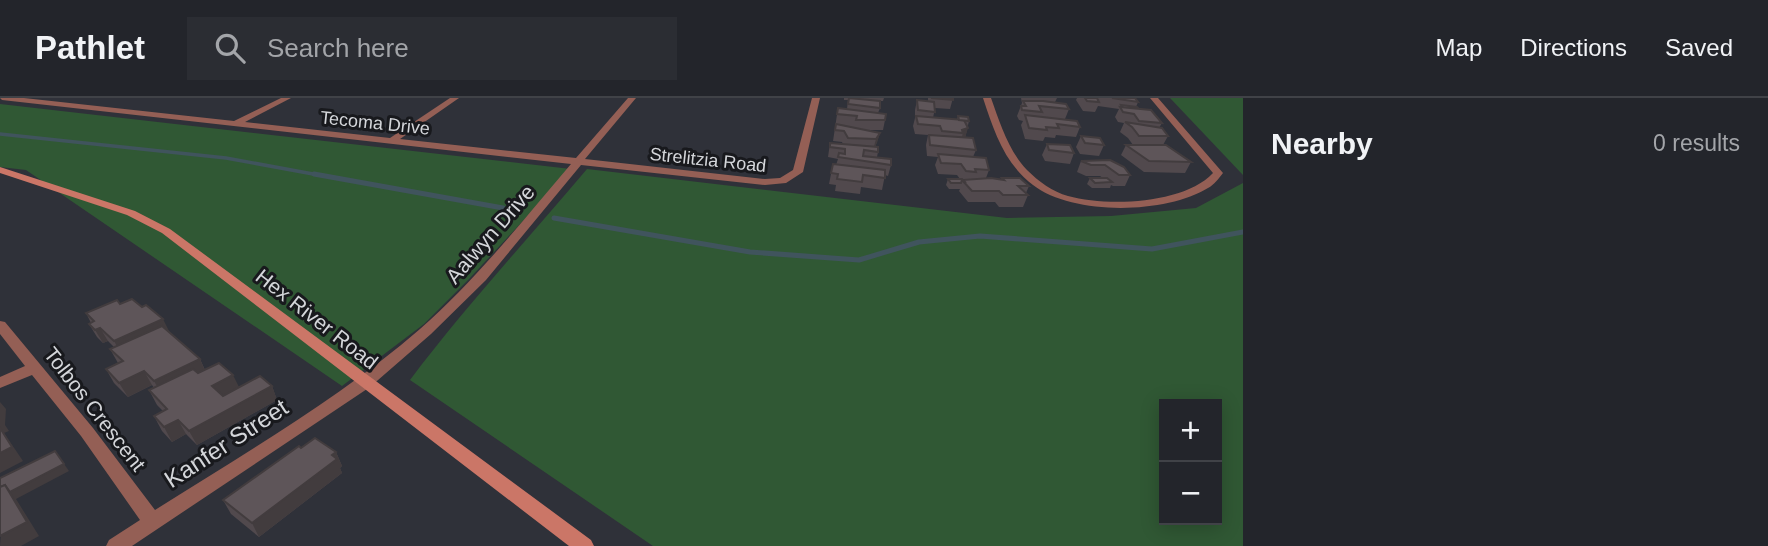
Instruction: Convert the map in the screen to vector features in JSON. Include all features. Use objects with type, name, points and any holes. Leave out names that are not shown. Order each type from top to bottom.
[{"type":"street","name":"Tecoma Drive","points":[[2,98],[578,162]]},
{"type":"street","points":[[83,106],[103,98]]},
{"type":"street","points":[[237,123],[287,98]]},
{"type":"street","points":[[393,140],[454,98]]},
{"type":"street","name":"Aalwyn Drive","points":[[364,383],[426,331],[481,277],[632,98]]},
{"type":"street","name":"Strelitzia Road","points":[[578,162],[747,181],[782,181],[797,172],[816,98]]},
{"type":"street","points":[[986,98],[1008,156],[1043,188],[1065,199],[1102,202],[1170,200],[1189,193],[1216,177],[1216,168],[1154,98]]},
{"type":"street","name":"Hex River Road","points":[[0,170],[131,213],[166,231],[583,546]]},
{"type":"street","name":"Tolbos Crescent","points":[[0,325],[87,432],[152,521]]},
{"type":"street","points":[[0,383],[34,368]]},
{"type":"street","name":"Kanfer Street","points":[[116,546],[364,383]]},
{"type":"green space","points":[[1170,98],[1243,98],[1243,175]]},
{"type":"green space","points":[[0,104],[571,169],[424,324],[342,386],[26,170],[0,167]]},
{"type":"green space","points":[[587,169],[1007,218],[1111,216],[1196,208],[1243,183],[1243,546],[653,546],[410,380]]},
{"type":"building","points":[[849,98],[880,101],[880,108],[848,104]]},
{"type":"building","points":[[1085,98],[1097,98],[1099,102],[1087,101]]},
{"type":"building","points":[[1112,98],[1135,98],[1138,102]]},
{"type":"building","points":[[917,100],[934,102],[935,112],[918,110]]},
{"type":"building","points":[[1023,101],[1066,104],[1069,109],[1039,106],[1042,112],[1022,110],[1021,106],[1026,106]]},
{"type":"building","points":[[1121,105],[1137,107],[1139,109],[1123,108]]},
{"type":"building","points":[[1120,107],[1151,110],[1162,123],[1139,121],[1134,114],[1123,112]]},
{"type":"building","points":[[838,108],[886,114],[885,120],[856,120],[857,116],[837,114]]},
{"type":"building","points":[[1025,115],[1077,121],[1080,127],[1057,124],[1059,128],[1046,127],[1047,130],[1029,128]]},
{"type":"building","points":[[916,116],[964,120],[968,128],[962,130],[963,133],[942,131],[940,126],[918,124]]},
{"type":"building","points":[[958,116],[968,117],[969,121],[959,120]]},
{"type":"building","points":[[1125,122],[1162,128],[1168,136],[1139,136]]},
{"type":"building","points":[[836,124],[880,133],[876,139],[848,138],[844,131],[835,130]]},
{"type":"building","points":[[929,135],[973,138],[976,150],[930,145]]},
{"type":"building","points":[[1081,136],[1100,138],[1104,145],[1085,143]]},
{"type":"building","points":[[830,143],[878,147],[878,152],[864,150],[863,156],[891,159],[891,165],[838,157],[839,153],[845,154],[845,149],[830,147]]},
{"type":"building","points":[[1047,144],[1070,145],[1074,153],[1049,150]]},
{"type":"building","points":[[1126,145],[1166,145],[1191,162],[1149,161]]},
{"type":"building","points":[[938,154],[986,158],[989,170],[966,171],[961,164],[941,163]]},
{"type":"building","points":[[1110,160],[1124,167],[1130,175],[1119,175],[1105,165],[1091,165],[1081,161]]},
{"type":"building","points":[[833,164],[885,170],[885,178],[863,175],[862,182],[837,179],[838,174],[831,173]]},
{"type":"building","points":[[1020,178],[1029,186],[1018,186],[1028,195],[972,191],[962,180]]},
{"type":"building","points":[[1090,178],[1107,178],[1112,182],[1095,183]]},
{"type":"building","points":[[948,179],[962,179],[966,183],[962,180],[961,183],[951,183]]},
{"type":"building","points":[[132,299],[142,307],[146,305],[163,319],[114,341],[100,328],[95,330],[89,324],[94,321],[86,313],[117,300],[120,304]]},
{"type":"building","points":[[162,326],[200,359],[154,381],[144,371],[119,383],[106,369],[123,361],[110,349]]},
{"type":"building","points":[[219,363],[233,375],[212,386],[223,396],[260,376],[272,386],[189,431],[178,420],[164,427],[154,416],[167,409],[149,390],[193,369],[198,373]]},
{"type":"building","points":[[0,428],[12,447],[0,453]]},
{"type":"building","points":[[315,438],[336,452],[332,455],[337,459],[252,523],[223,500],[299,446],[301,448]]},
{"type":"building","points":[[55,451],[64,464],[10,492],[5,485],[0,487],[0,478]]},
{"type":"building","points":[[5,485],[27,522],[0,536],[0,487]]},
{"type":"waterway","points":[[0,134],[226,158],[324,176]]},
{"type":"waterway","points":[[314,174],[503,208]]},
{"type":"waterway","points":[[554,218],[750,252],[859,260],[919,242],[980,236],[1152,249],[1243,232]]}]
